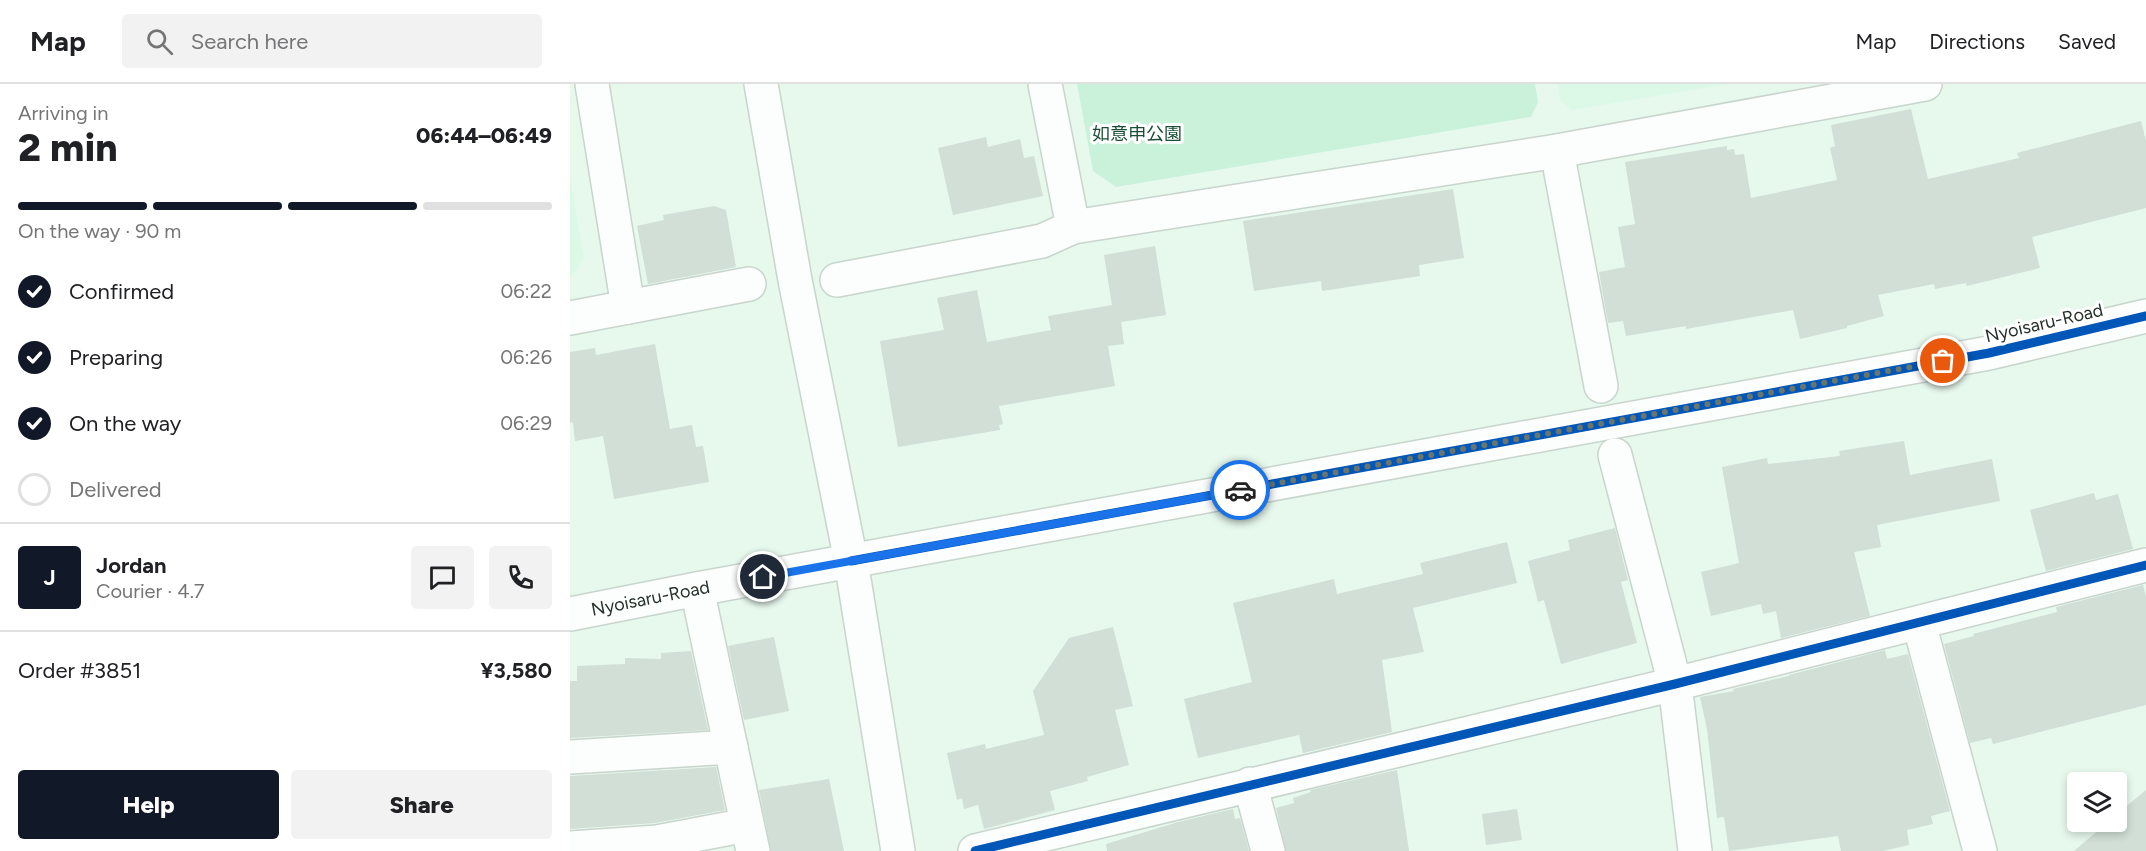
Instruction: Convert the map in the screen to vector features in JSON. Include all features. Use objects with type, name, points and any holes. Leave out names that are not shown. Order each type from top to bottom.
[{"type":"street","points":[[592,84],[628,307]]},
{"type":"street","points":[[761,84],[795,280],[851,561],[898,851]]},
{"type":"street","points":[[1045,84],[1073,227]]},
{"type":"street","points":[[837,280],[1042,242],[1073,227],[1557,151],[1925,84]]},
{"type":"street","points":[[1557,151],[1601,386]]},
{"type":"street","points":[[570,318],[749,284]]},
{"type":"street","name":"Nyoisaru-Road","points":[[570,614],[1977,355],[2146,316]]},
{"type":"street","points":[[1615,455],[1675,684],[1695,851]]},
{"type":"street","points":[[975,851],[1675,684],[2146,565]]},
{"type":"street","points":[[570,848],[750,838],[698,589]]},
{"type":"street","points":[[1919,623],[1980,851]]},
{"type":"street","points":[[570,757],[731,747]]},
{"type":"street","points":[[1250,784],[1268,851]]},
{"type":"shaded area","points":[[1558,84],[1728,84],[1572,110],[1560,100]]},
{"type":"shaded area","points":[[570,177],[584,258],[570,278]]},
{"type":"green space","name":"如意申公園","points":[[1077,84],[1535,84],[1538,102],[1531,117],[1116,187],[1093,171]]},
{"type":"building","points":[[1911,109],[1928,179],[2019,158],[2017,153],[2141,121],[2146,141],[2146,208],[2032,237],[2040,268],[1967,286],[1966,283],[1935,289],[1934,284],[1878,295],[1884,316],[1847,326],[1847,328],[1800,339],[1793,310],[1686,329],[1686,326],[1626,336],[1623,321],[1608,323],[1599,272],[1625,267],[1618,227],[1635,224],[1625,162],[1727,146],[1727,150],[1734,149],[1735,155],[1744,154],[1751,198],[1837,180],[1830,148],[1835,146],[1831,125]]},
{"type":"building","points":[[986,137],[988,147],[1020,139],[1024,158],[1034,156],[1043,196],[953,215],[938,148]]},
{"type":"building","points":[[1453,189],[1464,258],[1419,265],[1420,276],[1322,291],[1321,281],[1254,291],[1243,221]]},
{"type":"building","points":[[714,206],[726,210],[736,267],[648,284],[637,226],[664,220],[663,215]]},
{"type":"building","points":[[1155,246],[1166,315],[1121,322],[1124,344],[1108,346],[1115,386],[999,406],[1003,424],[999,425],[1000,430],[898,447],[880,341],[944,330],[937,298],[977,290],[987,342],[1051,330],[1048,316],[1112,305],[1104,255]]},
{"type":"building","points":[[655,344],[670,429],[692,425],[696,447],[703,446],[709,482],[614,499],[603,436],[575,441],[573,422],[570,423],[570,352],[595,348],[596,355]]},
{"type":"building","points":[[1904,441],[1910,475],[1992,459],[2000,501],[1877,525],[1881,547],[1854,552],[1870,616],[1781,638],[1776,611],[1763,614],[1761,604],[1711,616],[1701,572],[1739,563],[1722,467],[1767,458],[1768,464],[1840,456],[1839,451]]},
{"type":"building","points":[[2094,493],[2096,500],[2118,494],[2133,549],[2046,571],[2030,510]]},
{"type":"building","points":[[1615,528],[1628,580],[1621,582],[1637,643],[1561,664],[1544,600],[1538,602],[1528,561],[1570,550],[1568,540]]},
{"type":"building","points":[[1507,542],[1517,583],[1413,608],[1424,652],[1382,660],[1392,732],[1303,753],[1299,735],[1198,758],[1184,699],[1252,682],[1233,603],[1334,579],[1337,594],[1423,574],[1420,563]]},
{"type":"building","points":[[2143,585],[2146,597],[2146,705],[1993,744],[1991,738],[1970,743],[1944,644],[2057,612],[2056,607]]},
{"type":"building","points":[[1113,627],[1133,706],[1115,710],[1129,765],[1087,777],[1088,781],[1050,791],[1055,810],[984,829],[978,805],[964,809],[962,798],[957,800],[947,753],[985,744],[986,749],[1044,735],[1033,691],[1069,638]]},
{"type":"building","points":[[774,637],[789,711],[744,720],[728,646]]},
{"type":"building","points":[[1885,650],[1887,659],[1908,654],[1950,811],[1931,816],[1933,824],[1907,830],[1909,845],[1883,851],[1841,851],[1838,836],[1729,851],[1724,817],[1717,818],[1707,729],[1700,697],[1734,691],[1733,689]]},
{"type":"building","points":[[691,651],[708,730],[570,738],[570,681],[577,681],[577,666],[625,664],[625,658],[661,659],[661,653]]},
{"type":"building","points":[[716,767],[725,810],[655,823],[570,829],[570,776]]},
{"type":"building","points":[[1397,770],[1409,851],[1286,851],[1276,808],[1294,803],[1293,798],[1311,792],[1310,790]]},
{"type":"building","points":[[829,779],[844,851],[771,851],[759,790]]},
{"type":"building","points":[[2146,790],[2146,851],[2074,851],[2096,832],[2127,832],[2127,806]]},
{"type":"building","points":[[1233,809],[1235,819],[1240,818],[1249,851],[1107,851],[1106,844],[1178,822]]},
{"type":"building","points":[[1517,809],[1522,840],[1486,845],[1482,814]]},
{"type":"cycle path","points":[[851,561],[1989,353],[2146,316]]},
{"type":"cycle path","points":[[975,851],[1675,684],[2146,565]]},
{"type":"way so far","points":[[1240,490],[1943,361]]},
{"type":"route","points":[[763,577],[1240,490]]}]
